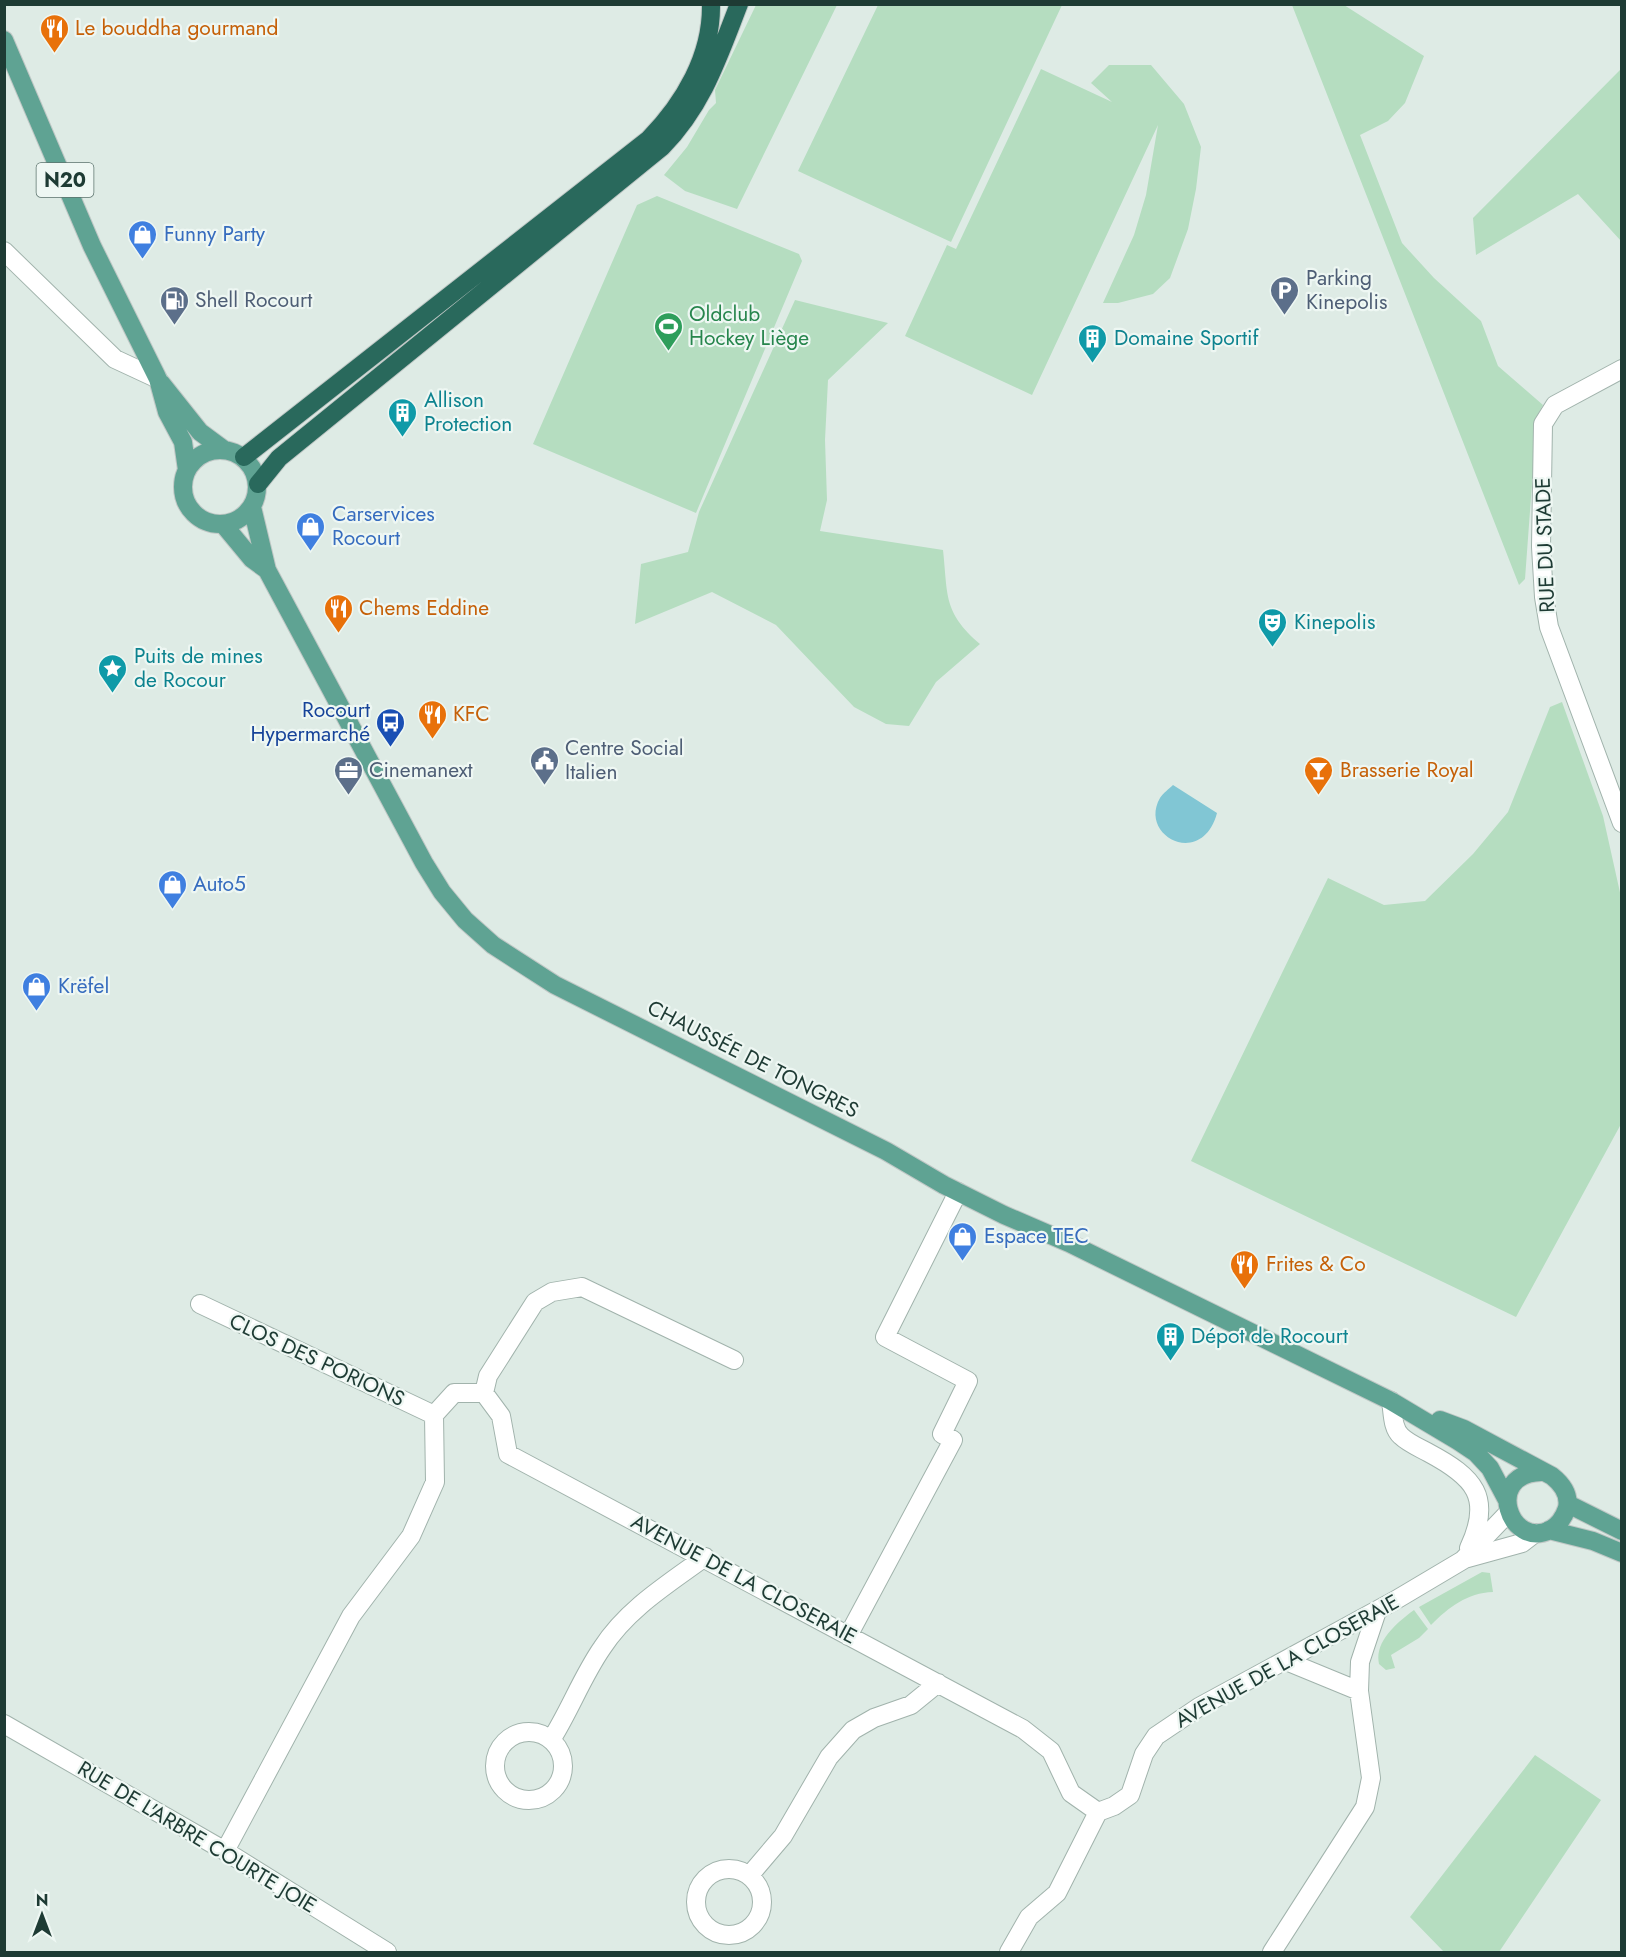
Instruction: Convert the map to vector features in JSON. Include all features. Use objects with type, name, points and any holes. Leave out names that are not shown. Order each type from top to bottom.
[{"type":"highway","points":[[244,457],[649,139],[684,97],[697,69],[706,42],[711,4]]},
{"type":"highway","points":[[258,484],[279,458],[662,147],[684,124],[700,98],[739,4]]},
{"type":"main road","name":"N20","points":[[4,40],[92,246],[158,379],[167,412],[183,442],[187,470],[183,487],[186,503],[197,516],[209,523],[223,524]]},
{"type":"main road","name":"N20","points":[[158,379],[200,432],[223,449],[244,457]]},
{"type":"main road","points":[[187,470],[201,454],[223,449]]},
{"type":"main road","points":[[223,524],[236,520],[252,507],[258,484],[254,470],[244,457]]},
{"type":"main road","name":"CHAUSSÉE DE TONGRES","points":[[252,507],[267,570],[424,863],[442,892],[465,920],[493,945],[555,985],[886,1151],[958,1192],[1021,1223],[1069,1242],[1391,1401],[1476,1453],[1490,1468],[1515,1523],[1524,1530],[1542,1531],[1593,1541],[1622,1553]]},
{"type":"main road","name":"CHAUSSÉE DE TONGRES","points":[[223,524],[252,559],[267,570]]},
{"type":"main road","name":"CHAUSSÉE DE TONGRES","points":[[1391,1401],[1464,1429],[1552,1476],[1561,1483],[1568,1504]]},
{"type":"main road","points":[[1508,1506],[1509,1490],[1522,1476],[1541,1472]]},
{"type":"main road","points":[[1542,1531],[1558,1524],[1568,1504],[1622,1531]]},
{"type":"street","points":[[4,251],[115,359],[158,379]]},
{"type":"street","name":"RUE DU STADE","points":[[1622,369],[1555,405],[1543,424],[1541,547],[1544,597],[1549,627],[1622,823]]},
{"type":"street","points":[[848,1636],[953,1440],[942,1434],[968,1381],[885,1337],[958,1192]]},
{"type":"street","points":[[225,1851],[351,1616],[411,1536],[435,1482],[434,1415],[454,1393],[484,1393],[488,1376],[535,1302],[552,1292],[582,1287],[734,1360]]},
{"type":"street","name":"CLOS DES PORIONS","points":[[200,1304],[434,1415]]},
{"type":"street","name":"AVENUE DE LA CLOSERAIE","points":[[484,1393],[501,1416],[508,1454],[705,1557],[1023,1729],[1051,1751],[1071,1793],[1098,1812],[1130,1796],[1144,1754],[1156,1736],[1199,1707],[1377,1611],[1463,1560],[1522,1543],[1542,1531]]},
{"type":"street","points":[[1391,1401],[1395,1426],[1401,1436],[1454,1467],[1467,1478],[1476,1492],[1480,1508],[1479,1525],[1463,1560]]},
{"type":"street","name":"AVENUE DE LA CLOSERAIE","points":[[1463,1560],[1508,1506]]},
{"type":"street","points":[[551,1740],[586,1673],[611,1634],[641,1605],[705,1557]]},
{"type":"street","points":[[1272,1953],[1365,1807],[1371,1779],[1359,1691],[1360,1662],[1377,1611]]},
{"type":"street","points":[[1286,1661],[1359,1691]]},
{"type":"street","points":[[749,1876],[783,1836],[829,1757],[854,1730],[874,1718],[911,1705],[938,1683]]},
{"type":"street","name":"RUE DE L'ARBRE COURTE JOIE","points":[[4,1724],[225,1851],[387,1953]]},
{"type":"street","points":[[1009,1953],[1029,1917],[1057,1893],[1098,1812]]},
{"type":"green space","points":[[756,5],[837,5],[737,209],[685,191],[664,175],[687,147],[709,110],[716,103],[715,90]]},
{"type":"green space","points":[[878,5],[1062,5],[951,242],[798,171]]},
{"type":"green space","points":[[1292,5],[1344,5],[1424,56],[1405,103],[1388,121],[1360,135],[1402,243],[1434,278],[1481,321],[1498,366],[1543,405],[1537,416],[1525,579],[1519,585]]},
{"type":"green space","points":[[1109,65],[1151,65],[1184,104],[1201,147],[1188,229],[1170,278],[1153,294],[1118,303],[1103,303],[1134,235],[1146,195],[1158,125],[1032,395],[905,336],[947,245],[956,249],[1041,69],[1112,102],[1091,83]]},
{"type":"green space","points":[[1621,69],[1621,241],[1578,194],[1476,255],[1473,218]]},
{"type":"green space","name":"Oldclub Hockey Liège","points":[[657,196],[799,254],[802,261],[696,513],[533,444],[637,205]]},
{"type":"green space","points":[[795,300],[888,323],[828,380],[825,440],[827,500],[820,531],[943,550],[949,602],[959,622],[980,644],[936,682],[909,726],[886,724],[854,707],[776,625],[712,592],[635,624],[641,564],[688,552],[699,512]]},
{"type":"green space","points":[[1562,702],[1603,816],[1621,897],[1621,1124],[1516,1317],[1191,1161],[1328,878],[1384,905],[1425,901],[1473,854],[1508,812],[1550,707]]},
{"type":"green space","points":[[1482,1572],[1490,1573],[1493,1592],[1475,1595],[1459,1602],[1431,1625],[1419,1607]]},
{"type":"green space","points":[[1414,1610],[1428,1629],[1419,1638],[1391,1655],[1395,1668],[1386,1670],[1379,1664],[1380,1648],[1389,1633]]},
{"type":"green space","points":[[1535,1755],[1601,1800],[1499,1952],[1444,1952],[1410,1917]]},
{"type":"water","points":[[1173,785],[1217,813],[1209,830],[1199,840],[1187,843],[1175,841],[1164,834],[1158,824],[1156,812],[1160,798]]},
{"type":"place","name":"Le bouddha gourmand","points":[[54,54]]},
{"type":"place","name":"Funny Party","points":[[143,260]]},
{"type":"place","name":"Parking Kinepolis","points":[[1285,316]]},
{"type":"place","name":"Shell Rocourt","points":[[174,326]]},
{"type":"place","name":"Oldclub Hockey Liège","points":[[668,352]]},
{"type":"place","name":"Domaine Sportif","points":[[1093,364]]},
{"type":"place","name":"Allison Protection","points":[[403,438]]},
{"type":"place","name":"Carservices Rocourt","points":[[311,552]]},
{"type":"place","name":"Chems Eddine","points":[[338,634]]},
{"type":"place","name":"Kinepolis","points":[[1273,648]]},
{"type":"place","name":"Puits de mines de Rocour","points":[[113,694]]},
{"type":"place","name":"KFC","points":[[432,740]]},
{"type":"place","name":"Rocourt Hypermarché","points":[[391,748]]},
{"type":"place","name":"Centre Social Italien","points":[[544,786]]},
{"type":"place","name":"Cinemanext","points":[[348,796]]},
{"type":"place","name":"Brasserie Royal","points":[[1319,796]]},
{"type":"place","name":"Auto5","points":[[172,910]]},
{"type":"place","name":"Krëfel","points":[[37,1012]]},
{"type":"place","name":"Espace TEC","points":[[963,1262]]},
{"type":"place","name":"Frites & Co","points":[[1245,1290]]},
{"type":"place","name":"Dépot de Rocourt","points":[[1170,1362]]}]
